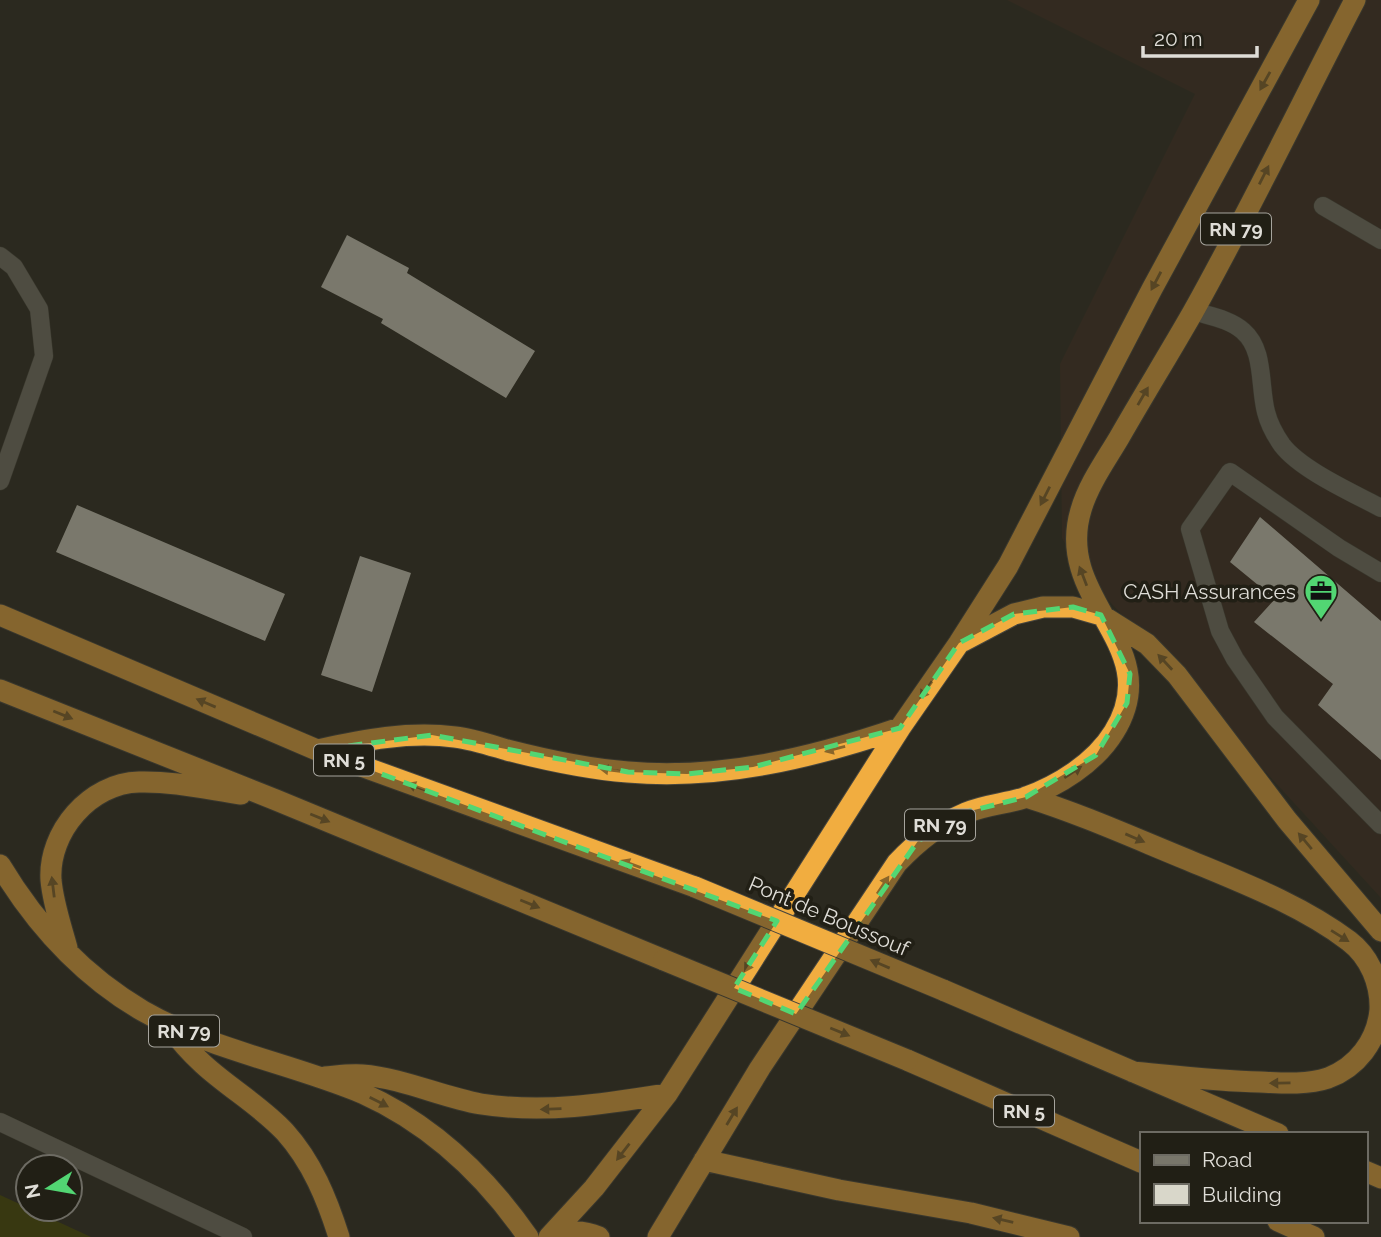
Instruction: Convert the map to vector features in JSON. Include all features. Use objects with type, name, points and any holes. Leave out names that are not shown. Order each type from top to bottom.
[{"type":"highway","name":"RN 79","points":[[550,1237],[594,1188],[667,1094],[900,728],[1008,566],[1152,289],[1309,0]]},
{"type":"highway","name":"RN 79","points":[[658,1237],[806,997],[897,863],[918,841],[943,824],[970,811],[1026,797],[1071,774],[1096,755],[1114,732],[1127,703],[1129,674],[1121,646],[1101,615],[1079,568],[1076,527],[1082,507],[1109,455],[1193,311],[1355,0]]},
{"type":"highway","name":"RN 79","points":[[959,643],[1014,614],[1043,607],[1073,607],[1101,615],[1147,644],[1164,659],[1287,820],[1381,931]]},
{"type":"highway","name":"RN 5","points":[[0,615],[317,750]]},
{"type":"highway","name":"RN 5","points":[[0,690],[276,800],[907,1060],[1140,1162]]},
{"type":"highway","points":[[317,750],[362,740],[457,737],[568,764],[628,772],[687,774],[753,767],[807,756],[900,728]]},
{"type":"highway","name":"Pont de Boussouf","points":[[317,750],[695,887],[1133,1072]]},
{"type":"highway","points":[[68,954],[55,906],[51,878],[55,850],[66,825],[85,803],[109,789],[136,782],[165,783],[276,800]]},
{"type":"highway","points":[[1026,797],[1088,818],[1232,878],[1297,909],[1350,941],[1373,971],[1379,990],[1377,1028],[1370,1044],[1358,1059],[1327,1078],[1279,1083],[1133,1072]]},
{"type":"highway","name":"RN 79","points":[[0,865],[38,919],[68,954],[88,974],[115,994],[189,1034],[316,1077]]},
{"type":"highway","points":[[167,1023],[202,1063],[286,1133],[311,1167],[329,1205],[338,1237]]},
{"type":"highway","name":"RN 5","points":[[1133,1072],[1273,1132]]},
{"type":"highway","points":[[316,1077],[361,1075],[395,1080],[481,1104],[544,1110],[667,1094]]},
{"type":"highway","points":[[316,1077],[361,1093],[403,1114],[442,1141],[477,1173],[528,1237]]},
{"type":"highway","points":[[704,1160],[804,1183],[971,1213],[1069,1237]]},
{"type":"highway","points":[[1282,1223],[1314,1237]]},
{"type":"highway","points":[[550,1237],[564,1232],[581,1231],[599,1237]]},
{"type":"street","points":[[1323,206],[1381,240]]},
{"type":"street","points":[[0,256],[14,267],[39,309],[44,356],[0,481]]},
{"type":"street","points":[[1193,311],[1230,323],[1243,331],[1253,343],[1259,360],[1266,413],[1273,430],[1295,459],[1381,508]]},
{"type":"street","points":[[1381,573],[1339,548],[1230,471],[1190,530],[1220,631],[1234,659],[1276,717],[1381,825]]},
{"type":"street","points":[[0,1122],[243,1237]]},
{"type":"highlighted area","points":[[1073,607],[1101,615],[1130,674],[1127,703],[1096,755],[1026,797],[970,811],[918,841],[796,1014],[734,988],[777,921],[317,750],[432,735],[628,772],[687,774],[753,767],[900,728],[959,643],[1014,614]]},
{"type":"shaded area","points":[[1007,0],[1381,0],[1381,898],[1079,568],[1062,538],[1060,364],[1195,94]]},
{"type":"shaded area","points":[[0,1195],[14,1201],[14,1223],[61,1223],[91,1237],[0,1237]]},
{"type":"building","points":[[347,235],[409,268],[407,273],[535,351],[506,398],[381,323],[383,319],[321,287]]},
{"type":"building","points":[[77,505],[285,594],[265,641],[56,552]]},
{"type":"building","points":[[1260,517],[1381,621],[1381,760],[1318,705],[1333,684],[1254,622],[1275,599],[1230,562]]},
{"type":"building","points":[[360,556],[411,573],[372,692],[321,675]]},
{"type":"place","name":"CASH Assurances","points":[[1321,621]]}]
